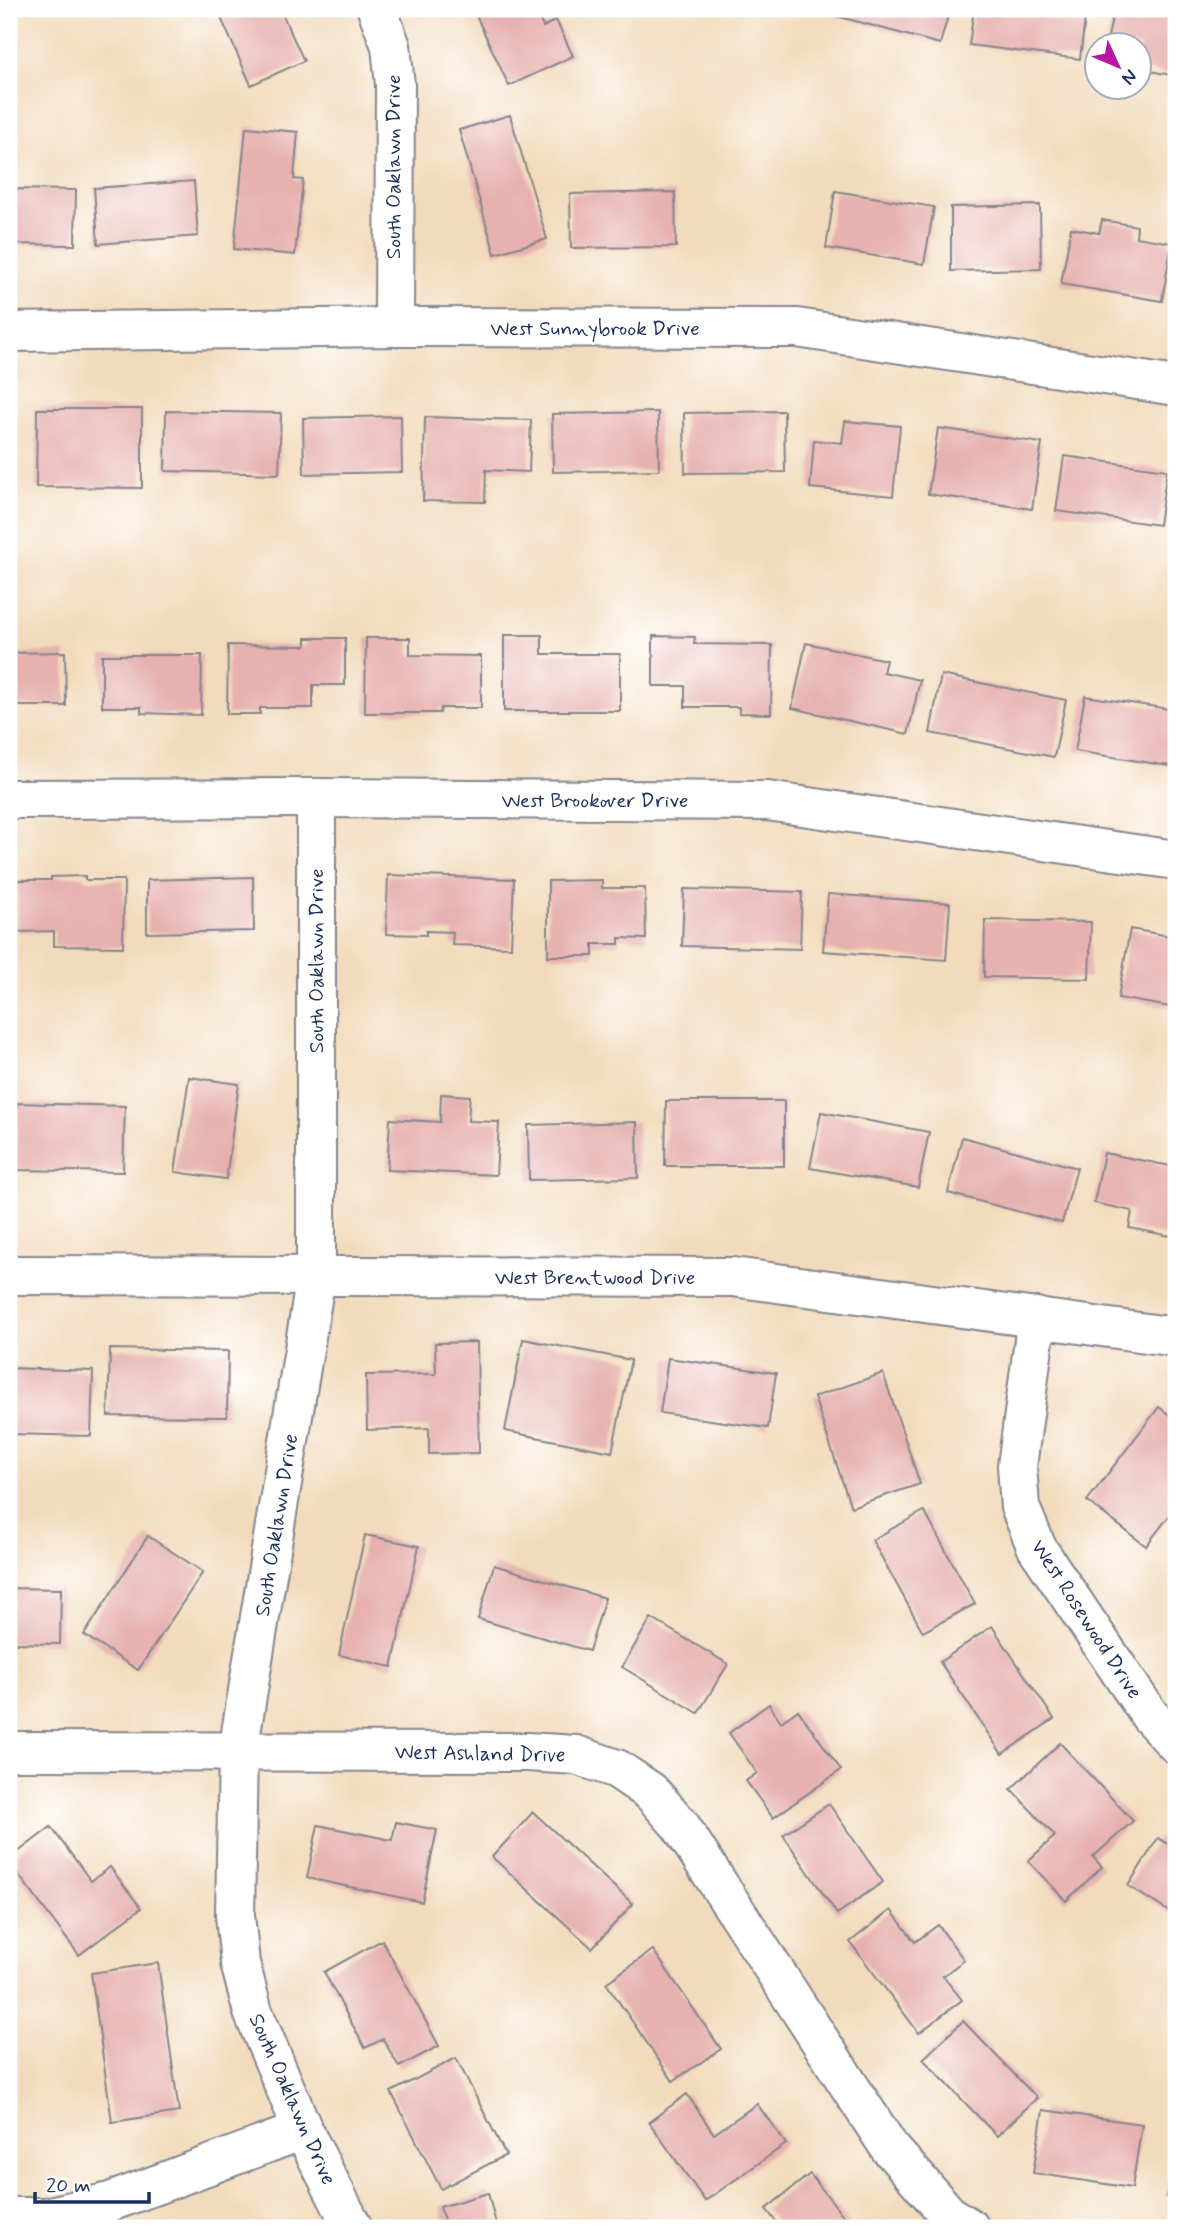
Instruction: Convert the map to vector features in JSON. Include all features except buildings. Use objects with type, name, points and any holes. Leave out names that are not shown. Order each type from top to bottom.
[{"type":"street","name":"South Oaklawn Drive","points":[[377,9],[391,46],[395,85],[394,327]]},
{"type":"street","name":"West Sunnybrook Drive","points":[[9,332],[394,327],[797,328],[1176,386]]},
{"type":"street","name":"South Oaklawn Drive","points":[[316,798],[316,1276],[239,1751],[235,1915],[240,1964],[253,2012],[303,2130],[352,2228]]},
{"type":"street","name":"West Brookover Drive","points":[[9,799],[767,801],[1176,860]]},
{"type":"street","name":"West Brentwood Drive","points":[[9,1275],[733,1277],[1176,1337]]},
{"type":"street","name":"West Rosewood Drive","points":[[1037,1317],[1017,1466],[1020,1507],[1037,1548],[1150,1716],[1176,1744]]},
{"type":"street","name":"West Ashland Drive","points":[[9,1751],[539,1752],[576,1755],[617,1769],[651,1792],[680,1825],[888,2147],[950,2216],[970,2228]]},
{"type":"street","points":[[9,2217],[46,2217],[110,2202],[303,2130]]}]
